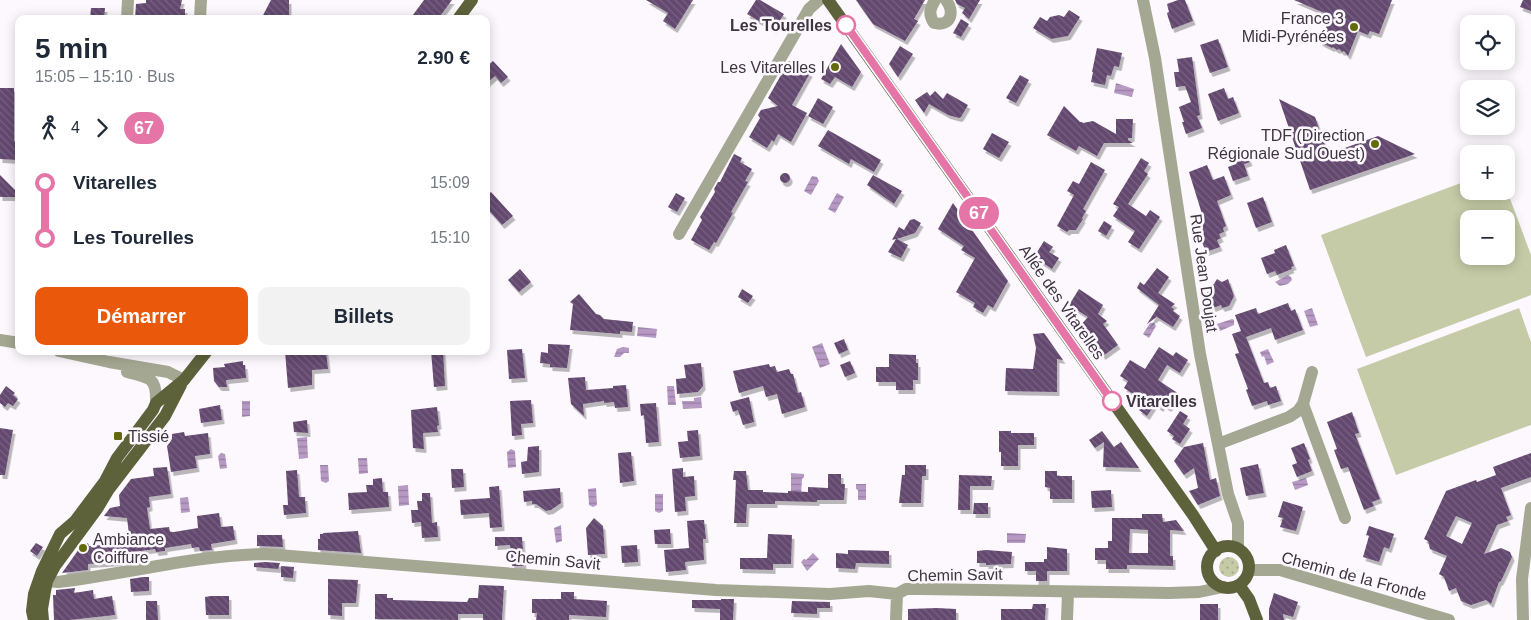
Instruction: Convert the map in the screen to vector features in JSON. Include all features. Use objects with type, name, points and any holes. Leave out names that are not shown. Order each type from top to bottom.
[{"type":"main road","points":[[461,15],[472,0]]},
{"type":"main road","name":"Allée des Vitarelles","points":[[828,0],[1193,514],[1216,550]]},
{"type":"main road","points":[[35,619],[43,599],[45,576],[60,534],[75,521],[105,481],[117,458],[153,410],[156,403],[184,380],[205,355]]},
{"type":"main road","points":[[45,576],[55,566],[97,509],[109,489],[165,416],[184,380]]},
{"type":"main road","points":[[1229,546],[1238,548],[1246,555],[1248,560],[1249,570],[1244,581],[1231,587],[1214,583],[1208,572],[1210,558],[1216,550],[1229,546]]},
{"type":"main road","points":[[1239,584],[1249,599],[1257,620]]},
{"type":"street","points":[[127,15],[128,0]]},
{"type":"street","points":[[200,0],[200,15]]},
{"type":"street","points":[[680,234],[809,9],[819,0]]},
{"type":"street","points":[[935,0],[930,17],[934,22],[940,24],[947,22],[950,18],[951,12],[946,0]]},
{"type":"street","name":"Rue Jean Doujat","points":[[1143,0],[1155,58],[1200,354],[1228,494],[1238,523],[1238,548]]},
{"type":"street","points":[[0,340],[15,342]]},
{"type":"street","points":[[77,355],[168,372],[184,380]]},
{"type":"street","points":[[108,362],[113,368],[142,375],[149,379],[156,388],[156,403]]},
{"type":"street","points":[[1218,444],[1289,417],[1298,411],[1303,404],[1312,372]]},
{"type":"street","points":[[1303,404],[1345,518]]},
{"type":"street","points":[[1523,620],[1522,579],[1531,508]]},
{"type":"street","name":"Chemin Savit","points":[[45,576],[58,582],[242,554],[265,554],[716,590],[830,594],[869,591],[896,594],[906,589],[921,588],[1187,593],[1223,586]]},
{"type":"street","name":"Chemin de la Fronde","points":[[1249,570],[1280,570],[1449,620]]},
{"type":"street","points":[[1067,620],[1068,592]]},
{"type":"street","points":[[896,594],[896,620]]},
{"type":"green space","points":[[1460,183],[1460,200],[1510,200],[1514,210],[1460,210],[1460,265],[1515,265],[1515,212],[1531,255],[1531,295],[1366,357],[1321,235]]},
{"type":"green space","points":[[1519,308],[1531,342],[1531,425],[1396,475],[1357,369]]},
{"type":"green space","points":[[1229,557],[1236,560],[1239,567],[1236,574],[1229,577],[1222,574],[1219,567],[1222,560]]},
{"type":"shaded area","points":[[1116,83],[1134,89],[1132,97],[1114,93]]},
{"type":"shaded area","points":[[812,176],[817,177],[819,181],[811,195],[804,191]]},
{"type":"shaded area","points":[[837,193],[844,197],[835,213],[828,209]]},
{"type":"shaded area","points":[[1288,275],[1292,280],[1288,284],[1280,286],[1275,282]]},
{"type":"shaded area","points":[[1312,308],[1318,325],[1310,327],[1304,311]]},
{"type":"shaded area","points":[[1234,320],[1234,325],[1220,331],[1217,324]]},
{"type":"shaded area","points":[[1150,323],[1154,323],[1156,326],[1149,338],[1143,334]]},
{"type":"shaded area","points":[[638,327],[657,329],[656,338],[637,336]]},
{"type":"shaded area","points":[[822,343],[830,364],[820,368],[812,347]]},
{"type":"shaded area","points":[[629,348],[629,353],[624,353],[620,357],[614,357],[617,349]]},
{"type":"shaded area","points":[[1268,349],[1274,362],[1267,365],[1264,356],[1262,357],[1260,352]]},
{"type":"shaded area","points":[[667,386],[674,386],[676,405],[668,405]]},
{"type":"shaded area","points":[[701,397],[702,408],[683,409],[682,401],[694,401],[694,398]]},
{"type":"shaded area","points":[[242,401],[250,401],[250,416],[242,417]]},
{"type":"shaded area","points":[[307,437],[308,458],[299,459],[297,438]]},
{"type":"shaded area","points":[[511,449],[515,451],[516,467],[508,468],[507,452]]},
{"type":"shaded area","points":[[221,453],[225,454],[227,468],[220,469],[218,456]]},
{"type":"shaded area","points":[[358,458],[367,458],[368,473],[359,474]]},
{"type":"shaded area","points":[[320,465],[328,465],[329,481],[326,483],[321,481]]},
{"type":"shaded area","points":[[791,473],[804,474],[801,496],[791,496]]},
{"type":"shaded area","points":[[1306,478],[1308,485],[1295,490],[1292,482]]},
{"type":"shaded area","points":[[856,484],[866,484],[866,500],[858,500]]},
{"type":"shaded area","points":[[408,485],[409,505],[399,506],[398,486]]},
{"type":"shaded area","points":[[596,488],[597,505],[593,507],[589,505],[588,489]]},
{"type":"shaded area","points":[[655,494],[663,494],[663,511],[659,513],[655,511]]},
{"type":"shaded area","points":[[188,497],[190,512],[181,513],[180,498]]},
{"type":"shaded area","points":[[561,525],[562,541],[556,543],[554,528]]},
{"type":"shaded area","points":[[1007,533],[1026,534],[1025,543],[1007,543]]},
{"type":"shaded area","points":[[813,553],[819,559],[807,571],[801,562]]},
{"type":"building","points":[[146,0],[182,0],[180,9],[185,9],[185,15],[135,15],[136,4],[146,3]]},
{"type":"building","points":[[271,0],[289,0],[289,15],[263,15]]},
{"type":"building","points":[[424,0],[452,0],[441,15],[413,15]]},
{"type":"building","name":"Les Tourelles","points":[[646,0],[693,0],[675,29],[663,21],[668,13]]},
{"type":"building","points":[[756,0],[760,0],[784,14],[774,30],[747,14]]},
{"type":"building","points":[[856,0],[925,0],[914,19],[918,21],[905,41],[873,24]]},
{"type":"building","points":[[955,0],[980,0],[969,19],[962,13],[965,8],[957,4]]},
{"type":"building","points":[[1178,0],[1185,0],[1193,21],[1172,29],[1167,13],[1169,12],[1167,4]]},
{"type":"building","name":"France 3 Midi-Pyrénées","points":[[1294,0],[1392,0],[1379,34],[1370,31],[1368,35],[1358,31],[1348,56],[1344,51],[1342,52],[1320,42],[1329,20],[1329,15]]},
{"type":"building","points":[[1523,0],[1531,0],[1531,11],[1520,7]]},
{"type":"building","points":[[91,8],[105,8],[104,15],[90,15]]},
{"type":"building","points":[[1069,10],[1080,17],[1068,36],[1051,39],[1033,28],[1040,17],[1047,21],[1050,17],[1059,15],[1064,17]]},
{"type":"building","points":[[961,19],[969,24],[961,37],[953,33]]},
{"type":"building","points":[[1218,39],[1228,67],[1210,73],[1200,45]]},
{"type":"building","points":[[841,44],[861,72],[852,87],[835,77],[830,84],[821,79]]},
{"type":"building","points":[[900,46],[913,54],[898,77],[889,64]]},
{"type":"building","points":[[1097,48],[1122,53],[1119,67],[1114,66],[1111,76],[1107,75],[1105,85],[1091,82]]},
{"type":"building","points":[[1192,57],[1200,115],[1197,116],[1202,128],[1186,134],[1179,107],[1191,102],[1185,86],[1176,87],[1174,72],[1179,72],[1177,59]]},
{"type":"building","points":[[493,61],[508,77],[501,83],[495,76],[490,80],[490,64]]},
{"type":"building","points":[[789,61],[810,73],[792,105],[807,113],[791,142],[778,134],[774,142],[772,140],[767,148],[749,137],[760,118],[758,115],[761,110],[778,106],[768,98]]},
{"type":"building","points":[[1020,75],[1029,80],[1016,103],[1006,98]]},
{"type":"building","points":[[0,88],[14,88],[15,160],[0,159]]},
{"type":"building","points":[[1224,88],[1228,99],[1233,97],[1239,113],[1218,121],[1208,94]]},
{"type":"building","points":[[935,91],[943,99],[947,93],[968,105],[961,117],[948,115],[929,104],[924,113],[915,100],[927,92],[930,96]]},
{"type":"building","points":[[818,98],[833,107],[823,124],[808,116]]},
{"type":"building","name":"TDF (Direction Régionale Sud Ouest)","points":[[1279,99],[1315,117],[1328,154],[1378,136],[1415,154],[1310,190]]},
{"type":"building","points":[[1064,106],[1080,122],[1093,121],[1116,134],[1116,119],[1133,119],[1132,138],[1128,138],[1128,140],[1133,143],[1104,143],[1097,156],[1079,146],[1076,151],[1047,135]]},
{"type":"building","points":[[828,130],[881,160],[874,172],[851,159],[849,164],[818,146]]},
{"type":"building","points":[[992,133],[1009,142],[999,158],[983,149]]},
{"type":"building","points":[[1244,148],[1250,162],[1244,164],[1248,176],[1233,181],[1228,167],[1236,164],[1232,153]]},
{"type":"building","points":[[734,154],[742,158],[740,162],[752,169],[745,181],[748,182],[731,212],[733,213],[716,243],[714,242],[709,250],[691,240],[702,220],[700,217],[715,192],[714,189],[718,182],[720,182]]},
{"type":"building","points":[[1141,158],[1149,163],[1144,171],[1148,174],[1128,204],[1146,216],[1150,210],[1160,217],[1139,249],[1128,242],[1135,231],[1113,216],[1119,207],[1113,204]]},
{"type":"building","points":[[1091,162],[1105,170],[1083,209],[1086,211],[1083,219],[1076,230],[1069,230],[1067,232],[1057,226],[1074,195],[1067,191],[1073,181],[1079,184]]},
{"type":"building","points":[[1207,165],[1213,180],[1224,176],[1231,195],[1217,201],[1226,226],[1223,228],[1224,232],[1219,234],[1221,238],[1217,240],[1220,247],[1206,252],[1200,237],[1204,236],[1199,223],[1202,222],[1200,215],[1202,214],[1189,172]]},
{"type":"building","points":[[783,173],[787,173],[790,178],[789,182],[783,183],[780,180],[780,176]]},
{"type":"building","points":[[0,175],[15,190],[15,197],[0,197]]},
{"type":"building","points":[[873,175],[902,191],[894,204],[867,185]]},
{"type":"building","points":[[490,193],[513,216],[502,225],[490,212]]},
{"type":"building","points":[[676,193],[685,198],[677,212],[668,207]]},
{"type":"building","points":[[1263,197],[1272,222],[1256,228],[1247,203]]},
{"type":"building","points":[[953,203],[1008,281],[993,308],[988,305],[983,313],[973,307],[975,303],[956,292],[975,258],[961,250],[964,246],[938,229]]},
{"type":"building","points":[[914,219],[921,223],[915,233],[897,239],[908,245],[901,258],[888,252],[896,239],[892,240],[899,227],[904,230],[910,220]]},
{"type":"building","points":[[1104,221],[1112,226],[1106,236],[1098,231]]},
{"type":"building","points":[[1044,241],[1053,247],[1049,252],[1059,258],[1052,269],[1034,257]]},
{"type":"building","points":[[1286,245],[1294,266],[1291,267],[1292,269],[1277,275],[1275,271],[1267,274],[1261,258],[1275,253],[1274,250]]},
{"type":"building","points":[[1157,268],[1169,277],[1158,293],[1175,304],[1171,307],[1180,316],[1173,327],[1158,316],[1147,324],[1159,305],[1137,288],[1140,282],[1144,285]]},
{"type":"building","points":[[520,269],[531,282],[519,292],[508,280]]},
{"type":"building","points":[[1217,279],[1222,282],[1228,279],[1234,296],[1229,306],[1222,308],[1221,305],[1213,308],[1207,293]]},
{"type":"building","points":[[742,289],[753,296],[748,303],[738,297]]},
{"type":"building","points":[[1079,289],[1103,305],[1098,314],[1107,321],[1103,324],[1118,345],[1103,356],[1088,334],[1079,327],[1088,317],[1069,305]]},
{"type":"building","points":[[579,294],[596,314],[604,319],[633,322],[632,332],[620,331],[620,334],[570,330],[573,304],[570,302]]},
{"type":"building","points":[[1288,303],[1291,311],[1295,309],[1303,330],[1275,340],[1271,328],[1246,337],[1264,383],[1268,382],[1270,388],[1276,386],[1281,401],[1268,405],[1267,401],[1252,406],[1235,354],[1239,353],[1232,334],[1241,331],[1235,315],[1256,308],[1258,314]]},
{"type":"building","points":[[1044,333],[1063,360],[1057,359],[1057,392],[1005,391],[1006,368],[1033,369],[1036,348],[1033,334]]},
{"type":"building","points":[[844,339],[848,350],[839,354],[834,343]]},
{"type":"building","points":[[548,344],[570,345],[567,368],[550,367],[550,364],[540,363],[541,352],[548,353]]},
{"type":"building","points":[[1159,347],[1173,356],[1176,352],[1188,360],[1180,373],[1167,365],[1158,380],[1179,394],[1169,408],[1163,404],[1161,408],[1155,404],[1147,416],[1139,410],[1144,401],[1124,388],[1128,381],[1120,376],[1130,360],[1145,369]]},
{"type":"building","points":[[522,349],[525,378],[509,379],[507,350]]},
{"type":"building","points":[[889,354],[916,355],[918,380],[913,380],[913,390],[896,390],[896,382],[876,382],[876,367],[889,367]]},
{"type":"building","points":[[285,355],[326,355],[328,369],[312,370],[312,385],[288,388]]},
{"type":"building","points":[[431,355],[443,355],[445,386],[434,387]]},
{"type":"building","points":[[243,361],[246,378],[226,380],[227,387],[219,387],[214,381],[213,368],[225,367],[224,364]]},
{"type":"building","points":[[850,361],[855,373],[845,377],[840,365]]},
{"type":"building","points":[[701,363],[703,386],[698,392],[677,394],[676,379],[686,378],[684,365]]},
{"type":"building","points":[[769,364],[770,367],[775,366],[777,372],[789,369],[791,374],[793,374],[798,393],[801,392],[805,407],[782,414],[777,394],[766,397],[763,386],[739,393],[733,371]]},
{"type":"building","points":[[585,377],[586,390],[626,385],[628,407],[615,408],[614,402],[604,403],[604,401],[583,404],[584,416],[571,404],[568,378]]},
{"type":"building","points":[[6,386],[15,393],[13,395],[18,399],[13,406],[8,403],[5,407],[0,403],[0,395]]},
{"type":"building","points":[[749,397],[754,422],[743,425],[738,410],[733,412],[730,402]]},
{"type":"building","points":[[531,400],[533,423],[521,424],[522,435],[512,436],[510,401]]},
{"type":"building","points":[[656,403],[659,442],[646,443],[644,415],[641,416],[640,404]]},
{"type":"building","points":[[220,405],[222,420],[201,423],[199,409]]},
{"type":"building","points":[[437,407],[438,432],[423,433],[424,449],[413,448],[411,410]]},
{"type":"building","points":[[1180,411],[1188,416],[1183,424],[1190,429],[1180,444],[1172,439],[1174,436],[1167,431]]},
{"type":"building","points":[[1352,412],[1359,433],[1355,434],[1380,499],[1372,502],[1374,506],[1364,510],[1348,467],[1341,469],[1334,450],[1337,449],[1327,422]]},
{"type":"building","points":[[307,420],[308,433],[294,432],[293,422]]},
{"type":"building","points":[[0,428],[13,430],[5,475],[0,475]]},
{"type":"building","points":[[698,430],[700,456],[680,458],[678,442],[688,441],[687,431]]},
{"type":"building","points":[[999,431],[1034,433],[1034,445],[1018,445],[1018,466],[1001,466]]},
{"type":"building","points":[[1102,431],[1114,447],[1121,442],[1139,468],[1103,467],[1104,442],[1095,448],[1089,440]]},
{"type":"building","points":[[184,432],[185,436],[208,433],[210,454],[195,456],[197,468],[171,472],[167,446],[172,439],[172,434]]},
{"type":"building","points":[[1203,443],[1210,480],[1216,478],[1220,496],[1198,505],[1189,491],[1198,488],[1194,468],[1184,475],[1174,461],[1184,447]]},
{"type":"building","points":[[1304,443],[1312,471],[1297,477],[1292,465],[1297,463],[1291,448]]},
{"type":"building","points":[[539,446],[539,472],[522,474],[521,462],[527,461],[528,447]]},
{"type":"building","points":[[631,452],[634,481],[620,483],[618,453]]},
{"type":"building","points":[[1531,453],[1531,477],[1501,488],[1511,515],[1506,517],[1508,521],[1497,525],[1484,554],[1501,548],[1510,552],[1512,557],[1499,582],[1491,604],[1486,600],[1471,605],[1461,601],[1456,588],[1449,591],[1444,577],[1439,574],[1447,556],[1430,549],[1428,541],[1424,539],[1446,491],[1496,475],[1493,467]],"holes":[[[1456,516],[1472,523],[1462,544],[1446,536]]]},
{"type":"building","points":[[1258,464],[1264,493],[1246,496],[1240,468]]},
{"type":"building","points":[[905,465],[926,465],[926,476],[922,476],[921,503],[899,503],[902,475],[905,475]]},
{"type":"building","points":[[167,467],[171,494],[149,497],[150,507],[147,508],[150,529],[169,527],[170,532],[174,532],[198,528],[197,516],[219,513],[221,527],[233,526],[235,540],[211,544],[212,550],[200,551],[199,547],[192,548],[191,544],[165,548],[165,551],[156,552],[155,549],[119,554],[120,562],[88,564],[88,570],[62,573],[79,549],[88,543],[89,546],[130,543],[127,518],[104,516],[110,508],[120,506],[119,495],[131,479],[154,476],[153,468]]},
{"type":"building","points":[[683,468],[683,477],[694,476],[695,496],[685,497],[686,511],[675,512],[672,469]]},
{"type":"building","points":[[451,469],[463,469],[464,487],[452,488]]},
{"type":"building","points":[[297,470],[299,497],[305,497],[306,513],[284,515],[283,505],[288,505],[286,471]]},
{"type":"building","points":[[734,471],[746,471],[748,490],[788,493],[788,491],[808,492],[808,487],[828,488],[828,474],[841,474],[841,484],[845,484],[844,500],[817,500],[817,502],[775,501],[775,504],[747,504],[746,523],[734,523],[736,480],[733,480]]},
{"type":"building","points":[[1045,471],[1057,471],[1057,476],[1072,476],[1072,499],[1050,499],[1050,488],[1045,487]]},
{"type":"building","points":[[959,475],[992,476],[991,486],[970,486],[970,510],[958,510]]},
{"type":"building","points":[[382,478],[383,492],[388,492],[389,507],[349,510],[348,493],[367,492],[366,485],[373,485],[373,479]]},
{"type":"building","points":[[499,486],[502,527],[490,528],[489,513],[461,515],[460,500],[490,498],[489,487]]},
{"type":"building","points":[[560,488],[561,503],[551,510],[546,511],[536,504],[532,504],[532,501],[524,502],[523,491]]},
{"type":"building","points":[[1111,490],[1112,507],[1092,508],[1091,491]]},
{"type":"building","points":[[422,493],[430,493],[432,523],[437,522],[438,537],[422,538],[421,522],[412,523],[411,510],[418,510],[417,501],[422,501]]},
{"type":"building","points":[[1283,501],[1303,507],[1296,531],[1280,527],[1283,518],[1278,517]]},
{"type":"building","points":[[974,503],[988,503],[988,514],[973,514]]},
{"type":"building","points":[[1142,514],[1162,514],[1163,522],[1176,520],[1184,531],[1170,530],[1170,556],[1173,556],[1173,566],[1127,565],[1127,569],[1106,569],[1106,560],[1095,560],[1095,548],[1108,548],[1108,541],[1112,541],[1112,518],[1142,518]],"holes":[[[1130,529],[1148,530],[1148,553],[1129,553]]]},
{"type":"building","points":[[594,518],[603,526],[605,554],[588,555],[586,528]]},
{"type":"building","points":[[704,520],[706,539],[703,539],[704,560],[685,562],[686,570],[666,572],[664,550],[689,548],[687,521]]},
{"type":"building","points":[[1369,526],[1394,534],[1389,549],[1384,547],[1379,562],[1363,557],[1369,536],[1366,535]]},
{"type":"building","points":[[670,529],[671,544],[655,544],[654,530]]},
{"type":"building","points":[[358,531],[361,553],[318,550],[320,534]]},
{"type":"building","points":[[768,534],[792,535],[791,564],[773,564],[773,570],[740,569],[740,558],[767,558]]},
{"type":"building","points":[[257,535],[282,535],[283,547],[257,546]]},
{"type":"building","points":[[495,537],[522,537],[524,566],[512,566],[510,545],[495,546]]},
{"type":"building","points":[[36,543],[43,547],[37,556],[30,551]]},
{"type":"building","points":[[637,545],[638,562],[622,563],[621,546]]},
{"type":"building","points":[[1047,547],[1067,549],[1067,571],[1047,571],[1047,581],[1036,581],[1036,571],[1025,571],[1025,562],[1044,562],[1044,559],[1047,559]]},
{"type":"building","points":[[848,550],[889,551],[889,564],[856,563],[855,569],[836,568],[836,553],[848,554]]},
{"type":"building","points":[[977,551],[1012,552],[1011,564],[986,565],[986,563],[977,563]]},
{"type":"building","points":[[254,563],[280,563],[278,569],[254,567]]},
{"type":"building","points":[[281,566],[294,567],[293,578],[281,577]]},
{"type":"building","points":[[149,577],[149,591],[131,592],[130,579]]},
{"type":"building","points":[[328,579],[358,580],[356,603],[342,603],[342,616],[328,615]]},
{"type":"building","points":[[479,585],[504,586],[502,620],[483,620],[483,614],[458,614],[458,620],[375,619],[375,594],[387,594],[387,598],[393,598],[393,600],[467,602],[469,598],[478,598]]},
{"type":"building","points":[[75,588],[74,593],[93,590],[94,599],[112,596],[115,615],[54,620],[53,595],[56,595],[56,590]]},
{"type":"building","points":[[561,592],[574,592],[574,599],[607,601],[606,617],[569,615],[569,620],[536,620],[537,613],[532,613],[532,599],[561,599]]},
{"type":"building","points":[[1274,593],[1298,602],[1293,617],[1283,614],[1284,620],[1269,620],[1269,609]]},
{"type":"building","points":[[229,596],[229,615],[206,615],[205,597]]},
{"type":"building","points":[[734,599],[733,620],[720,620],[720,609],[692,608],[692,600]]},
{"type":"building","points":[[146,601],[157,601],[158,620],[146,620]]},
{"type":"building","points":[[792,601],[830,602],[830,608],[817,608],[817,614],[791,613]]},
{"type":"building","points":[[1033,604],[1046,604],[1045,620],[1001,620],[1001,609],[1032,609]]},
{"type":"building","points":[[1200,604],[1218,604],[1218,620],[1200,620]]},
{"type":"building","points":[[908,609],[956,609],[956,620],[908,620]]},
{"type":"bus line","name":"67","points":[[846,25],[1112,401]]},
{"type":"place","name":"Les Tourelles","points":[[846,25]]},
{"type":"place","name":"France 3 Midi-Pyrénées","points":[[1354,27]]},
{"type":"place","name":"Les Vitarelles I","points":[[835,67]]},
{"type":"place","name":"TDF (Direction Régionale Sud Ouest)","points":[[1375,144]]},
{"type":"place","name":"Vitarelles","points":[[1112,401]]},
{"type":"place","name":"Tissié","points":[[118,436]]},
{"type":"place","name":"Ambiance Coiffure","points":[[83,548]]}]
